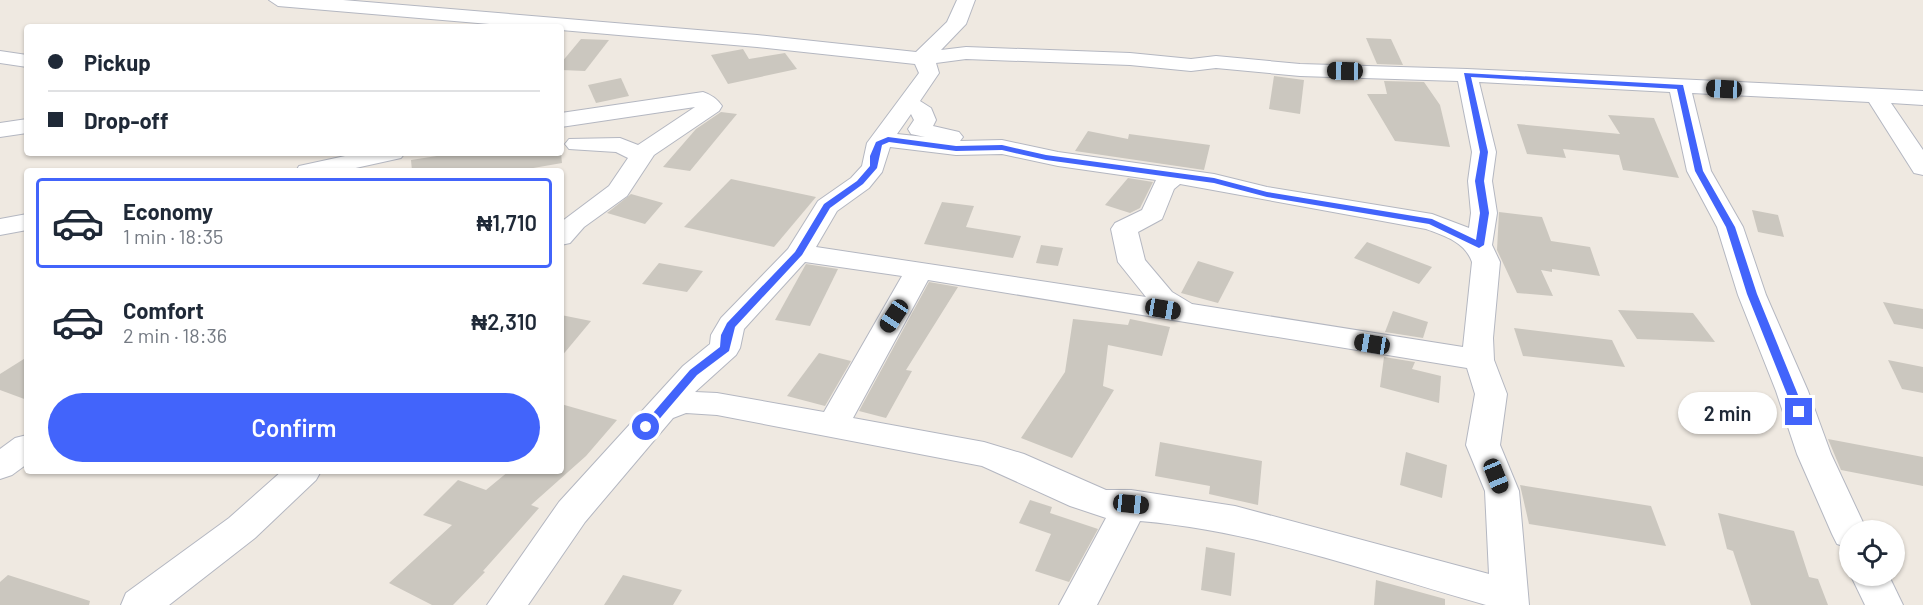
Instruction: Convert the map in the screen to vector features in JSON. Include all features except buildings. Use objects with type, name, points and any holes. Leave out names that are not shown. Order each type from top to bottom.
[{"type":"street","points":[[278,0],[552,24]]},
{"type":"street","points":[[921,59],[956,24],[966,0]]},
{"type":"street","points":[[354,24],[375,10]]},
{"type":"street","points":[[564,25],[717,37],[921,59],[966,53],[1130,59],[1174,64],[1216,62],[1300,70],[1467,75],[1923,98]]},
{"type":"street","points":[[0,57],[24,61]]},
{"type":"street","points":[[506,605],[572,512],[694,373],[725,348],[726,335],[731,325],[799,253],[827,206],[860,183],[874,166],[874,156],[879,143],[929,73],[928,66],[921,59]]},
{"type":"street","points":[[661,410],[684,402],[717,404],[984,454],[1045,476],[1082,495],[1106,504],[1131,504],[1235,520],[1509,600],[1502,491],[1483,445],[1491,394],[1479,360],[1478,338],[1486,262],[1479,245],[1484,213],[1480,181],[1484,152],[1467,75]]},
{"type":"street","points":[[1680,87],[1699,171],[1730,227],[1752,294],[1792,391],[1814,454],[1844,520]]},
{"type":"street","points":[[1876,96],[1923,168]]},
{"type":"street","points":[[564,120],[682,100],[703,99],[711,106],[704,113],[645,151],[618,191],[575,222],[564,234]]},
{"type":"street","points":[[908,102],[923,113],[925,120],[919,129],[940,133],[968,148]]},
{"type":"street","points":[[0,130],[24,126]]},
{"type":"street","points":[[879,143],[888,140],[968,148],[1002,147],[1033,155],[1214,181],[1267,194],[1432,222],[1479,245]]},
{"type":"street","points":[[577,144],[620,145],[643,156]]},
{"type":"street","points":[[327,168],[380,156]]},
{"type":"street","points":[[1174,176],[1163,188],[1153,214],[1124,229],[1132,262],[1162,298],[1186,313]]},
{"type":"street","points":[[0,227],[24,223]]},
{"type":"street","points":[[799,253],[919,270],[1479,360]]},
{"type":"street","points":[[833,425],[866,361],[902,304],[919,270]]},
{"type":"street","points":[[0,466],[24,449]]},
{"type":"street","points":[[140,605],[242,528],[300,474]]},
{"type":"street","points":[[1078,605],[1131,504]]},
{"type":"street","points":[[1875,586],[1884,605]]},
{"type":"route","points":[[646,427],[694,373],[725,348],[726,335],[731,325],[799,253],[827,206],[842,193],[860,183],[874,166],[874,156],[879,143],[888,140],[956,148],[1002,147],[1033,155],[1214,181],[1267,194],[1432,222],[1455,231],[1479,245],[1484,213],[1480,181],[1484,152],[1467,75],[1680,87],[1699,171],[1730,227],[1752,294],[1799,412]]}]
